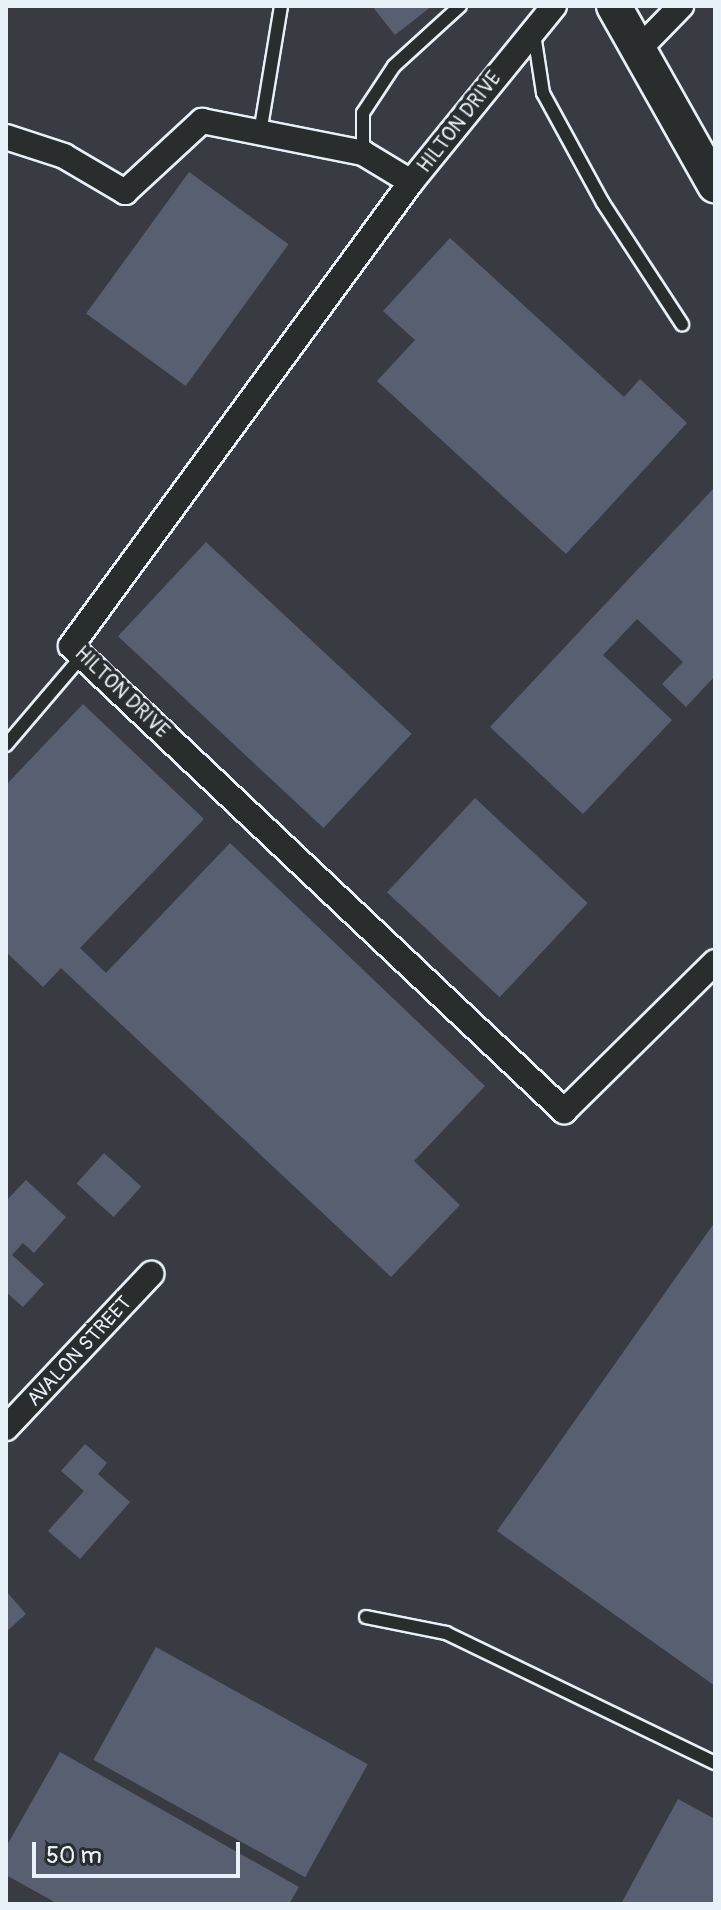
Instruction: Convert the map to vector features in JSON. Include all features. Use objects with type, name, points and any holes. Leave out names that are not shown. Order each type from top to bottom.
[{"type":"street","name":"HILTON DRIVE","points":[[554,6],[533,27],[411,182],[71,646],[564,1111],[715,962]]},
{"type":"street","points":[[614,6],[715,185]]},
{"type":"street","points":[[638,50],[681,6]]},
{"type":"street","points":[[6,137],[64,156],[125,192],[202,121],[363,153],[411,182]]},
{"type":"street","name":"AVALON STREET","points":[[6,1428],[151,1274]]},
{"type":"lane","points":[[260,133],[281,6]]},
{"type":"lane","points":[[363,153],[363,113],[394,66],[460,6]]},
{"type":"lane","points":[[533,27],[543,93],[603,203],[682,324]]},
{"type":"lane","points":[[6,745],[82,656]]},
{"type":"lane","points":[[366,1617],[446,1633],[715,1763]]},
{"type":"building","points":[[372,6],[432,6],[395,35]]},
{"type":"building","points":[[189,172],[289,244],[186,386],[86,314]]},
{"type":"building","points":[[450,238],[624,397],[640,379],[687,423],[566,554],[377,381],[415,340],[383,311]]},
{"type":"building","points":[[715,487],[715,676],[686,707],[662,684],[683,662],[637,619],[603,655],[672,720],[583,814],[490,727]]},
{"type":"building","points":[[206,542],[412,734],[324,828],[118,636]]},
{"type":"building","points":[[83,704],[204,819],[80,948],[106,973],[230,843],[485,1086],[414,1161],[460,1205],[391,1277],[61,968],[43,987],[6,952],[6,785]]},
{"type":"building","points":[[475,798],[588,903],[500,997],[387,892]]},
{"type":"building","points":[[104,1153],[141,1186],[114,1217],[77,1183]]},
{"type":"building","points":[[26,1180],[66,1217],[34,1253],[23,1243],[12,1255],[44,1284],[23,1307],[6,1292],[6,1201]]},
{"type":"building","points":[[715,1222],[715,1686],[497,1531]]},
{"type":"building","points":[[85,1444],[107,1463],[98,1474],[130,1502],[80,1559],[48,1531],[84,1491],[61,1471]]},
{"type":"building","points":[[6,1591],[26,1614],[6,1632]]},
{"type":"building","points":[[156,1647],[368,1764],[305,1877],[93,1760]]},
{"type":"building","points":[[60,1752],[299,1887],[289,1904],[58,1904],[6,1875],[6,1847]]},
{"type":"building","points":[[678,1799],[715,1819],[715,1904],[621,1904]]}]
